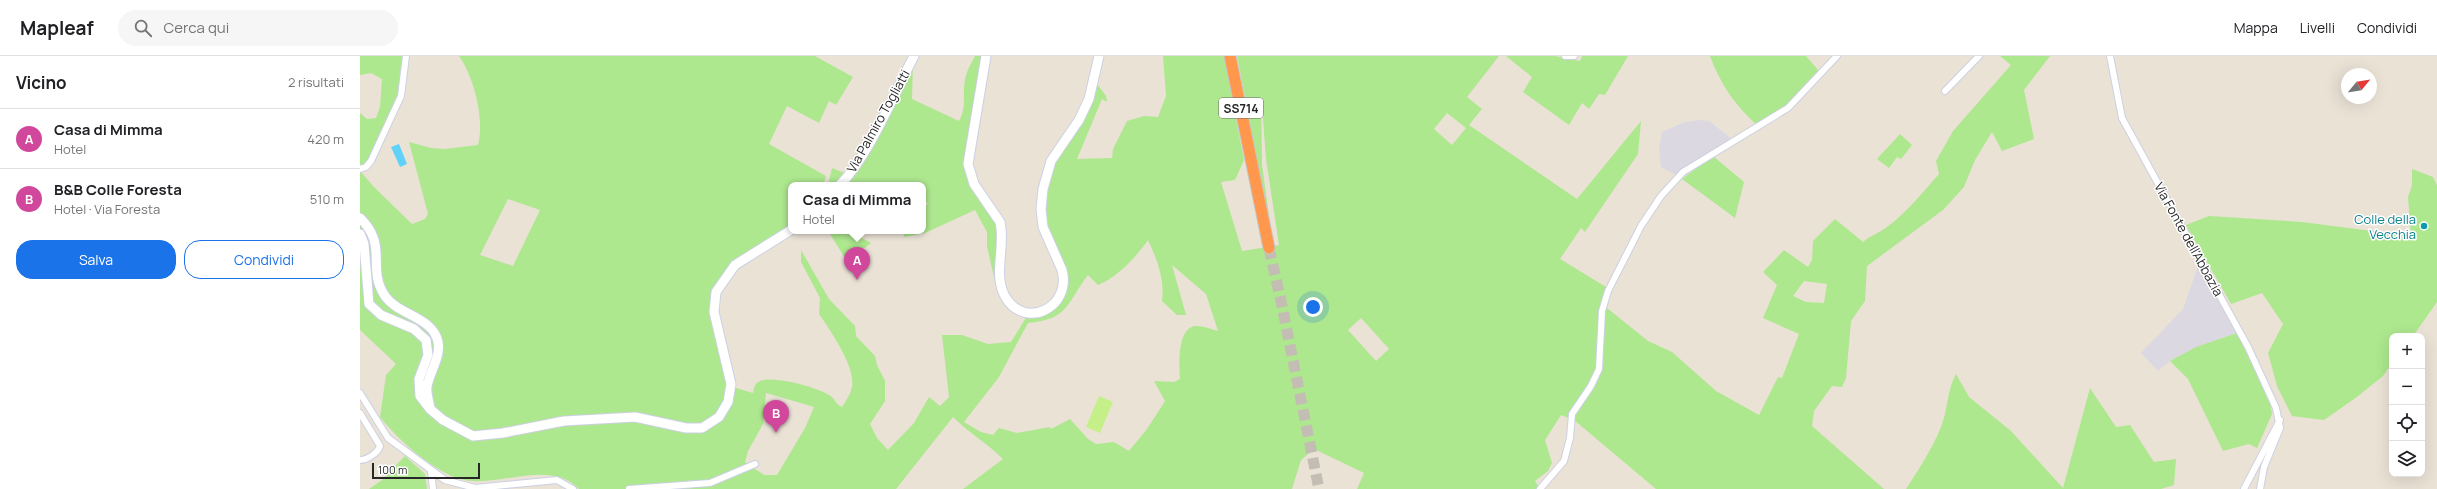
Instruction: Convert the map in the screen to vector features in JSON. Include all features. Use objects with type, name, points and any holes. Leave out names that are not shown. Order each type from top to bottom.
[{"type":"highway","name":"SS714","points":[[1230,56],[1269,248]]},
{"type":"street","points":[[360,169],[366,167],[371,160],[400,96],[406,56]]},
{"type":"street","name":"Via Palmiro Togliatti","points":[[843,182],[851,174],[864,152],[914,56]]},
{"type":"street","points":[[986,56],[968,164],[974,184],[1000,222],[1000,270],[1003,293],[1012,305],[1030,313],[1046,310],[1058,300],[1062,293],[1064,277],[1062,270],[1043,227],[1041,209],[1043,189],[1051,161],[1079,120],[1089,99],[1099,56]]},
{"type":"street","points":[[1565,56],[1574,56]]},
{"type":"street","points":[[1540,489],[1564,461],[1570,438],[1572,414],[1599,369],[1602,311],[1608,291],[1641,226],[1657,202],[1683,172],[1788,108],[1837,56]]},
{"type":"street","points":[[1945,91],[1978,56]]},
{"type":"street","name":"Via Fonte dell'Abbazia","points":[[2110,56],[2122,118],[2254,357],[2280,420]]},
{"type":"street","points":[[360,218],[370,228],[376,244],[378,256],[376,276],[385,296],[389,302],[434,332],[438,344],[435,364],[427,387],[430,409]]},
{"type":"street","points":[[360,234],[364,244],[369,304],[381,315],[414,329],[426,340],[428,355],[419,379],[420,396],[430,409],[443,420],[473,436],[503,433],[564,421],[635,417],[686,428],[702,428],[719,417],[728,402],[731,384],[714,312],[716,292],[735,265],[788,232]]},
{"type":"street","points":[[360,393],[386,436],[431,471],[446,480],[475,488],[557,480],[573,489]]},
{"type":"street","points":[[360,413],[380,446],[379,450],[367,458],[360,460]]},
{"type":"street","points":[[2244,489],[2280,420]]},
{"type":"street","points":[[2260,489],[2264,467],[2278,436],[2280,420]]},
{"type":"street","points":[[629,489],[710,484],[755,464]]},
{"type":"street","points":[[431,471],[433,489]]},
{"type":"shaded area","points":[[1700,120],[1709,121],[1732,139],[1694,161],[1677,176],[1661,167],[1659,149],[1662,132],[1685,122]]},
{"type":"shaded area","points":[[2199,263],[2237,333],[2196,347],[2170,361],[2158,371],[2141,353],[2183,309]]},
{"type":"green space","points":[[360,56],[405,56],[399,96],[370,159],[361,172],[374,187],[412,224],[425,219],[428,214],[409,142],[431,148],[445,149],[478,145],[480,124],[477,99],[469,75],[459,56],[815,56],[853,77],[836,105],[829,101],[819,123],[787,106],[769,144],[826,176],[824,182],[788,182],[788,230],[734,264],[715,292],[729,386],[753,393],[754,387],[757,383],[764,380],[782,380],[793,382],[814,388],[831,396],[842,407],[852,387],[850,369],[841,349],[819,314],[820,298],[801,262],[801,250],[829,299],[855,326],[856,336],[875,356],[877,365],[885,381],[885,401],[870,424],[877,438],[888,450],[914,423],[929,397],[940,406],[949,397],[942,335],[962,335],[988,344],[1011,342],[1027,316],[1058,305],[1066,270],[1046,221],[1047,187],[1052,169],[1095,81],[1106,96],[1107,102],[1102,99],[1077,159],[1112,158],[1113,149],[1127,121],[1144,116],[1158,117],[1166,96],[1163,56],[1224,56],[1244,160],[1235,180],[1221,182],[1242,251],[1279,245],[1266,159],[1261,92],[1262,165],[1273,244],[1237,56],[1499,56],[1467,97],[1482,109],[1469,125],[1577,199],[1641,121],[1638,154],[1585,232],[1581,228],[1560,259],[1611,290],[1607,308],[1648,341],[1672,352],[1716,391],[1759,415],[1778,377],[1782,378],[1799,334],[1763,318],[1777,285],[1763,272],[1784,250],[1808,267],[1812,260],[1813,241],[1835,219],[1863,242],[1887,227],[1921,195],[1939,174],[1936,161],[1953,131],[2011,65],[2000,56],[2050,56],[2024,90],[2034,139],[2002,151],[1992,132],[1975,160],[1964,187],[1943,210],[1867,266],[1865,301],[1851,321],[1846,378],[1842,387],[1832,386],[1814,411],[1812,426],[1884,489],[1656,489],[1574,420],[1561,415],[1545,440],[1552,463],[1548,471],[1535,481],[1540,489],[1357,489],[1364,473],[1314,449],[1301,460],[1292,489],[963,489],[1003,459],[953,417],[896,489],[579,489],[567,480],[554,476],[524,476],[478,481],[464,480],[453,477],[418,455],[397,436],[380,417],[386,375],[396,364],[360,330],[360,113],[367,119],[376,118],[380,107],[382,79],[371,73],[360,75]],"holes":[[[1447,113],[1466,128],[1452,145],[1434,129]],[[508,199],[540,210],[513,266],[480,255]],[[1148,240],[1160,270],[1163,293],[1162,301],[1177,315],[1186,315],[1172,265],[1206,294],[1218,331],[1196,326],[1190,328],[1185,333],[1180,348],[1180,379],[1174,382],[1154,381],[1165,401],[1147,429],[1129,451],[1114,442],[1096,444],[1088,439],[1070,419],[1051,429],[1050,427],[1017,433],[999,428],[993,435],[981,432],[964,422],[999,377],[1028,323],[1052,318],[1059,314],[1070,302],[1088,275],[1098,285],[1113,277],[1126,266]],[[1804,281],[1827,284],[1824,303],[1806,302],[1793,296]],[[1361,318],[1389,349],[1376,361],[1348,330]],[[766,393],[814,407],[805,428],[777,475],[764,475],[745,462],[748,451],[763,424]]]},
{"type":"green space","points":[[975,56],[985,56],[966,164],[998,223],[1002,294],[1027,316],[1002,299],[997,291],[987,246],[987,232],[975,210],[926,233],[926,205],[928,204],[926,202],[926,182],[848,182],[859,169],[913,62],[912,99],[959,121],[964,106],[964,85],[968,71]]},
{"type":"green space","points":[[1506,56],[1555,56],[1580,61],[1582,56],[1628,56],[1605,95],[1599,94],[1589,109],[1582,103],[1569,125],[1523,92],[1532,77]]},
{"type":"green space","points":[[1710,56],[1806,56],[1819,71],[1787,106],[1757,125],[1729,94]]},
{"type":"green space","points":[[1900,134],[1912,145],[1901,159],[1897,157],[1889,168],[1877,159]]},
{"type":"green space","points":[[1713,156],[1744,182],[1735,218],[1682,179]]},
{"type":"green space","points":[[832,168],[847,174],[840,182],[829,182]]},
{"type":"green space","points":[[2412,169],[2433,177],[2437,185],[2437,302],[2415,333],[2389,333],[2389,367],[2383,376],[2357,397],[2324,420],[2292,416],[2277,386],[2268,353],[2283,324],[2262,293],[2231,304],[2186,225],[2209,216],[2302,222],[2411,236],[2408,197],[2412,185]]},
{"type":"green space","points":[[830,234],[854,234],[871,243],[857,254],[869,268],[854,272]]},
{"type":"green space","points":[[904,234],[920,234],[904,237]]},
{"type":"green space","points":[[2237,333],[2270,402],[2272,414],[2257,448],[2249,444],[2223,451],[2188,379],[2170,361],[2196,347]]},
{"type":"green space","points":[[1956,374],[1969,397],[2011,431],[2063,488],[2090,388],[2116,427],[2130,425],[2154,462],[2176,459],[2174,485],[2161,489],[1906,489],[1929,451],[1941,427],[1951,386]]},
{"type":"green space","points":[[1099,396],[1113,402],[1100,433],[1086,427]]},
{"type":"green space","points":[[405,456],[425,474],[427,489],[369,489],[382,480]]},
{"type":"water","points":[[399,144],[407,164],[400,167],[391,147]]},
{"type":"tunnel","points":[[1269,248],[1319,489]]},
{"type":"place","name":"Colle della Vecchia","points":[[2424,226]]},
{"type":"place","name":"Casa di Mimma","points":[[857,280]]},
{"type":"place","name":"B&B Colle Foresta","points":[[776,433]]}]
